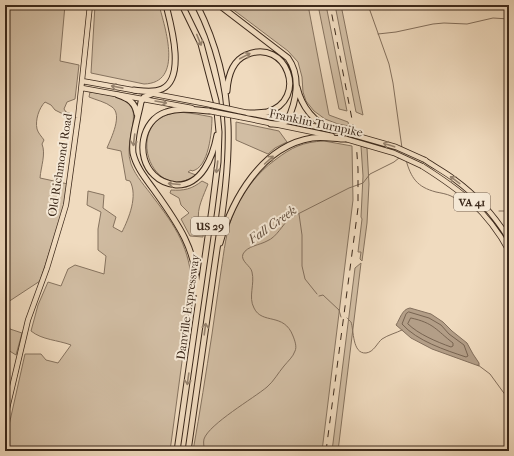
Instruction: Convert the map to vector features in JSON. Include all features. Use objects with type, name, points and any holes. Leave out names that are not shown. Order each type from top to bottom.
[{"type":"highway","points":[[134,90],[152,92],[161,90],[170,82],[173,75],[174,42],[166,5]]},
{"type":"highway","name":"Danville Expressway","points":[[177,451],[212,209],[218,162],[219,132],[218,112],[202,44],[182,5]]},
{"type":"highway","name":"Danville Expressway","points":[[188,451],[229,157],[227,102],[223,79],[216,50],[197,5]]},
{"type":"highway","points":[[219,5],[288,58],[294,68],[302,102],[316,122],[333,130]]},
{"type":"highway","points":[[227,102],[230,73],[238,60],[244,56],[258,52],[276,57],[289,73],[289,88],[286,98],[273,110],[248,113]]},
{"type":"highway","points":[[271,124],[280,124],[288,121],[297,84]]},
{"type":"highway","points":[[118,94],[132,102],[137,110],[138,117]]},
{"type":"highway","points":[[152,94],[142,99],[133,145],[135,159],[142,174],[177,222],[190,249],[197,280],[197,314]]},
{"type":"highway","points":[[209,111],[175,110],[160,114],[152,120],[145,132],[143,147],[147,164],[154,175],[166,182],[179,185],[191,181],[202,173],[214,146],[218,112]]},
{"type":"highway","points":[[214,268],[227,222],[233,207],[248,182],[265,163],[285,148],[304,140],[323,137],[346,139]]},
{"type":"main road","name":"Old Richmond Road","points":[[5,417],[28,320],[47,268],[64,214],[82,88],[90,5]]},
{"type":"main road","name":"Franklin Turnpike","points":[[82,81],[207,104],[333,130],[396,147],[425,160],[455,179],[478,199],[498,222],[509,239]]},
{"type":"main road","name":"Franklin Turnpike","points":[[82,88],[209,111],[346,139],[394,153],[422,166],[451,184],[483,213],[501,237],[509,251]]},
{"type":"shaded area","points":[[5,5],[65,5],[60,61],[79,65],[75,99],[67,102],[64,109],[66,112],[72,114],[71,118],[55,110],[51,105],[45,102],[39,111],[37,118],[38,130],[44,140],[42,144],[43,156],[40,178],[68,184],[65,205],[40,281],[5,304]]},
{"type":"shaded area","points":[[95,5],[159,5],[165,27],[169,53],[168,65],[164,74],[156,81],[144,84],[91,73]]},
{"type":"shaded area","points":[[227,5],[308,5],[329,115],[348,122],[349,126],[325,119],[314,111],[306,101],[303,92],[302,77],[298,62],[288,51]]},
{"type":"shaded area","points":[[318,5],[326,5],[347,111],[339,109]]},
{"type":"shaded area","points":[[335,5],[341,5],[363,115],[356,112]]},
{"type":"shaded area","points":[[90,92],[119,98],[124,100],[132,108],[133,119],[129,149],[131,164],[138,178],[175,228],[185,249],[191,273],[192,287],[170,451],[5,451],[5,443],[25,354],[41,354],[46,360],[58,363],[71,345],[45,338],[31,331],[38,305],[48,282],[61,286],[68,269],[75,265],[104,274],[106,256],[98,250],[98,229],[101,212],[87,205],[88,191],[104,195],[103,208],[116,217],[113,227],[122,232],[132,207],[132,187],[130,181],[126,180],[121,151],[107,148],[115,127],[115,111],[107,104],[89,97]]},
{"type":"shaded area","points":[[180,112],[212,117],[210,139],[206,156],[198,168],[188,172],[196,175],[180,182],[166,179],[155,170],[149,157],[147,143],[151,128],[162,117]]},
{"type":"shaded area","points":[[236,122],[279,131],[287,142],[275,148],[268,154],[236,140]]},
{"type":"shaded area","points":[[324,141],[352,146],[353,200],[322,451],[193,451],[226,241],[234,212],[251,183],[268,165],[281,155],[298,146]]},
{"type":"shaded area","points":[[361,146],[367,148],[369,184],[367,223],[362,261],[360,259],[361,252],[358,252],[362,219],[363,176]]},
{"type":"shaded area","points":[[202,181],[208,184],[201,202],[198,216],[203,230],[203,237],[190,236],[181,219],[189,213],[181,205],[179,198],[170,193],[171,190],[188,189]]},
{"type":"shaded area","points":[[361,263],[338,451],[332,451],[355,268]]},
{"type":"shaded area","points":[[5,321],[10,329],[22,333],[16,355],[8,350],[5,351]]},
{"type":"water","points":[[410,308],[431,314],[443,322],[467,343],[479,363],[479,366],[432,349],[411,338],[396,325],[403,312]]},
{"type":"waterway","name":"Fall Creek","points":[[368,5],[389,64],[402,148]]},
{"type":"waterway","points":[[378,34],[396,32],[433,24],[467,24],[493,18],[509,19]]},
{"type":"waterway","name":"Fall Creek","points":[[205,451],[204,439],[214,426],[269,385],[292,357],[296,349],[293,336],[284,324],[262,316],[254,308],[252,304],[252,272],[244,261],[242,257],[243,254],[247,249],[271,239],[290,218],[349,188],[363,183],[370,174],[399,158]]},
{"type":"waterway","points":[[406,160],[410,172],[419,184],[429,190],[449,195],[473,208]]},
{"type":"waterway","points":[[499,211],[509,211]]},
{"type":"waterway","points":[[299,214],[302,235],[302,266],[305,279],[317,294]]},
{"type":"waterway","points":[[319,296],[323,295],[339,310],[341,317]]},
{"type":"waterway","points":[[347,318],[351,322],[356,346],[361,352],[369,352],[382,339],[402,330]]},
{"type":"waterway","points":[[478,365],[490,374],[509,400]]},
{"type":"railway","points":[[326,451],[358,208],[356,140],[330,5]]}]
